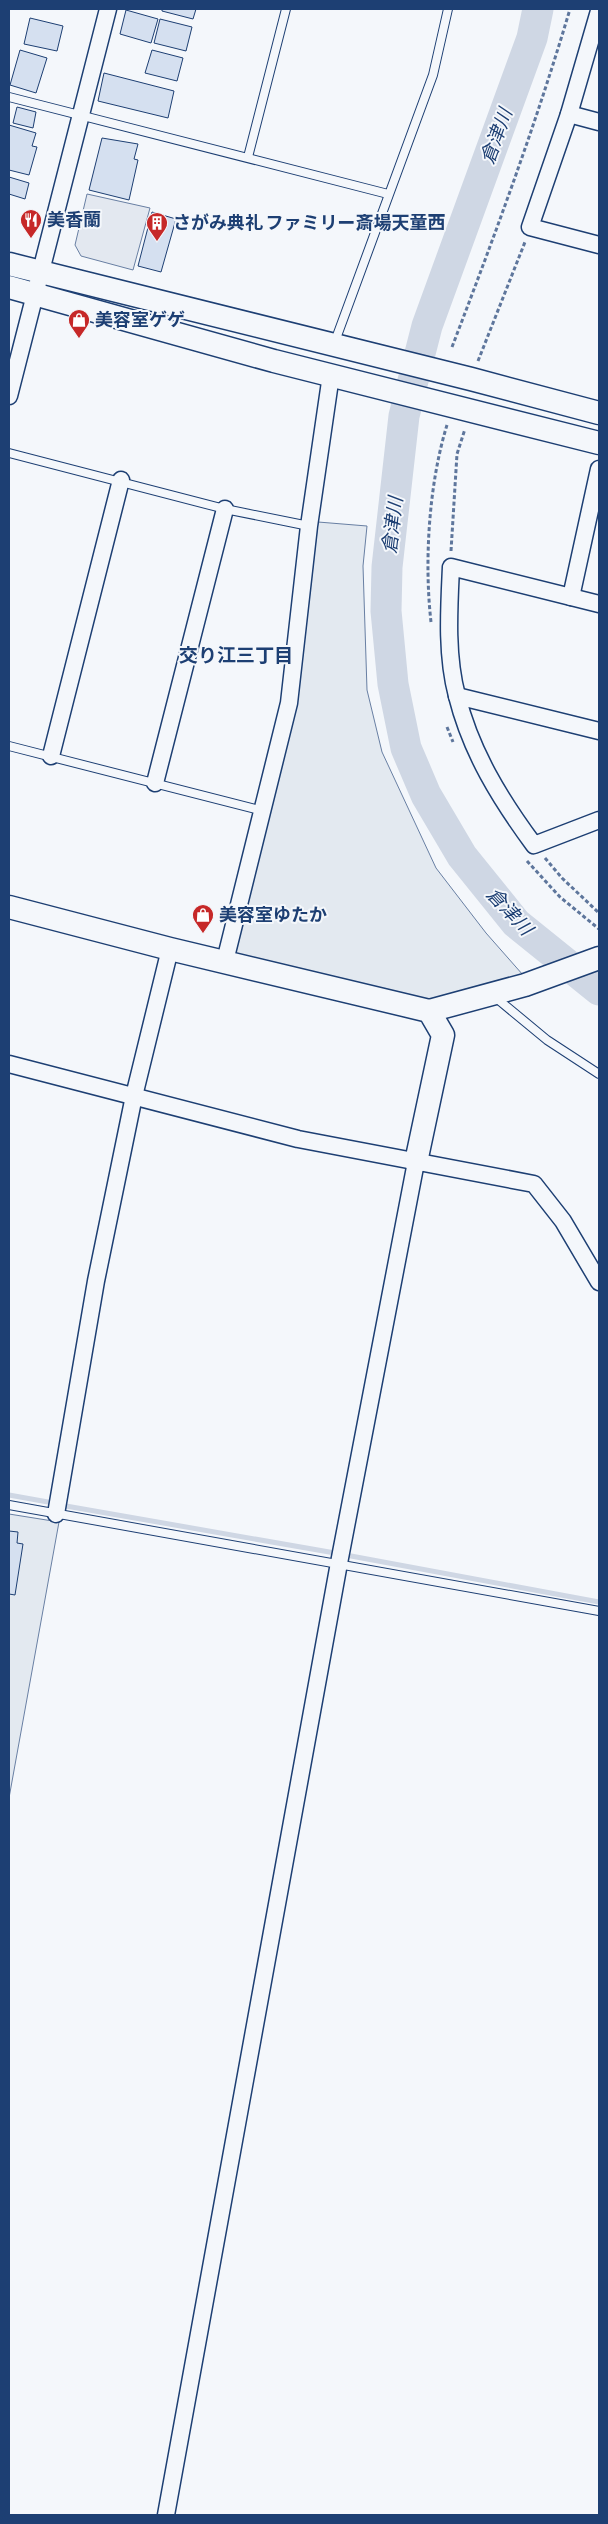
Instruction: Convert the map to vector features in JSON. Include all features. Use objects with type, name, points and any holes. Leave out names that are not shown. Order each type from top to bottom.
[{"type":"street","points":[[9,396],[108,9]]},
{"type":"street","points":[[599,11],[569,114],[530,227],[599,245]]},
{"type":"street","points":[[569,114],[599,122]]},
{"type":"street","points":[[9,264],[39,283],[331,376],[599,443]]},
{"type":"street","points":[[9,287],[39,283],[333,345],[599,413]]},
{"type":"street","points":[[225,961],[289,703],[309,526],[331,376]]},
{"type":"street","points":[[571,597],[599,469]]},
{"type":"street","points":[[52,756],[121,480]]},
{"type":"street","points":[[156,783],[226,509]]},
{"type":"street","points":[[599,604],[451,567],[451,649],[457,696],[479,758],[492,784],[534,845],[599,820]]},
{"type":"street","points":[[457,696],[599,730]]},
{"type":"street","points":[[9,907],[170,949],[429,1011],[525,985],[599,958]]},
{"type":"street","points":[[56,1514],[96,1281],[134,1096],[170,949]]},
{"type":"street","points":[[166,2515],[339,1563],[416,1162],[443,1035],[429,1011]]},
{"type":"street","points":[[9,1064],[298,1139],[534,1184],[563,1221],[599,1282]]},
{"type":"lane","points":[[248,157],[286,9]]},
{"type":"lane","points":[[333,345],[432,76],[448,9]]},
{"type":"lane","points":[[9,96],[388,194]]},
{"type":"lane","points":[[9,453],[121,480],[226,509],[309,526]]},
{"type":"lane","points":[[9,746],[263,811]]},
{"type":"lane","points":[[492,994],[547,1040],[599,1074]]},
{"type":"lane","points":[[9,1505],[599,1611]]},
{"type":"path","points":[[452,347],[510,196],[544,98],[570,9]]},
{"type":"path","points":[[471,379],[530,227]]},
{"type":"path","points":[[451,567],[457,454],[470,410]]},
{"type":"path","points":[[534,845],[562,878],[599,913]]},
{"type":"shaded area","points":[[87,194],[150,208],[133,270],[81,256],[75,245]]},
{"type":"shaded area","points":[[318,522],[367,526],[363,566],[367,690],[382,752],[436,868],[486,933],[523,975],[426,1004],[234,955],[297,705]]},
{"type":"shaded area","points":[[9,1514],[59,1522],[9,1798]]},
{"type":"building","points":[[162,9],[196,9],[193,19],[162,11]]},
{"type":"building","points":[[126,10],[158,19],[151,43],[120,34]]},
{"type":"building","points":[[30,18],[63,26],[57,51],[24,44]]},
{"type":"building","points":[[160,19],[192,27],[186,51],[154,43]]},
{"type":"building","points":[[20,50],[47,58],[36,93],[10,85]]},
{"type":"building","points":[[152,50],[183,58],[177,81],[145,73]]},
{"type":"building","points":[[104,73],[174,91],[168,118],[98,101]]},
{"type":"building","points":[[17,107],[36,112],[33,128],[13,123]]},
{"type":"building","points":[[9,125],[36,133],[32,146],[37,147],[29,175],[9,170]]},
{"type":"building","points":[[102,138],[138,144],[134,159],[138,160],[129,200],[89,190]]},
{"type":"building","points":[[9,177],[29,183],[25,199],[9,194]]},
{"type":"building","name":"さがみ典礼 ファミリー斎場天童西","points":[[152,212],[176,219],[161,272],[138,266]]},
{"type":"building","points":[[9,1531],[18,1532],[17,1543],[23,1544],[15,1595],[9,1594]]},
{"type":"waterway","name":"倉津川","points":[[538,9],[532,38],[427,326],[404,416],[387,567],[386,611],[393,684],[406,748],[426,795],[462,856],[516,923],[599,990]]},
{"type":"waterway","points":[[9,1495],[48,1502]]},
{"type":"waterway","points":[[66,1506],[335,1553],[335,1549]]},
{"type":"waterway","points":[[351,1556],[599,1602]]},
{"type":"place","name":"美香蘭","points":[[31,239]]},
{"type":"place","name":"さがみ典礼 ファミリー斎場天童西","points":[[157,242]]},
{"type":"place","name":"美容室ゲゲ","points":[[79,339]]},
{"type":"place","name":"美容室ゆたか","points":[[203,934]]},
{"type":"district","name":"交り江三丁目","points":[[236,655]]}]
